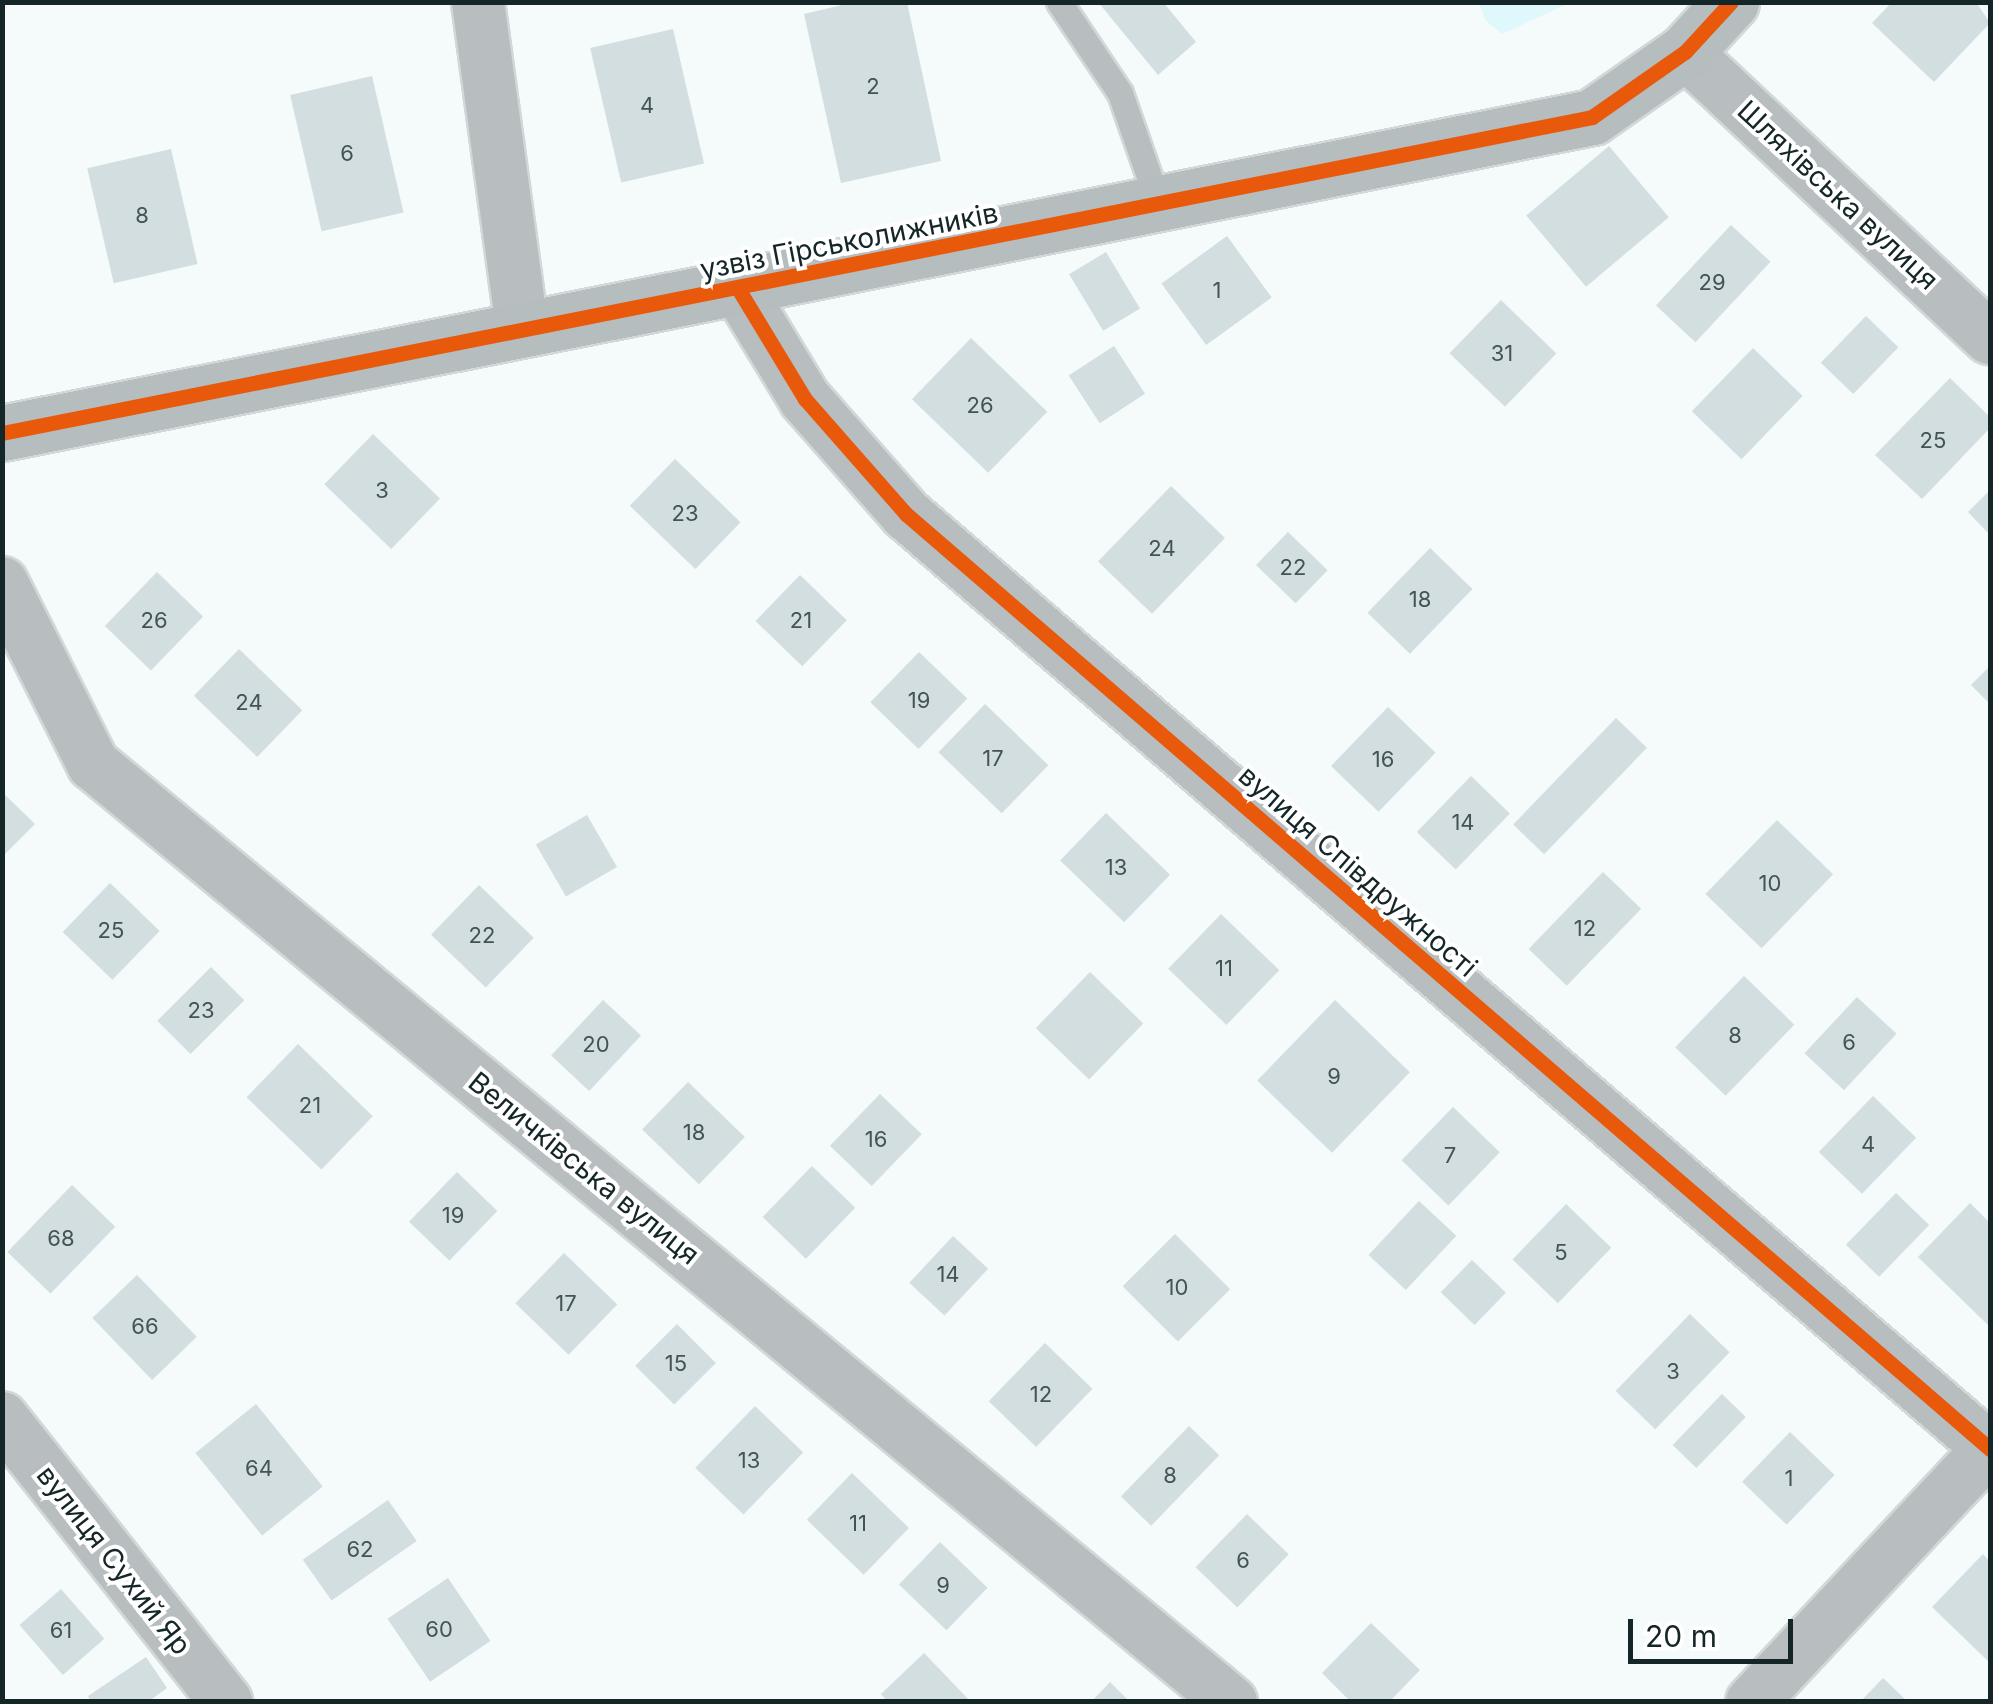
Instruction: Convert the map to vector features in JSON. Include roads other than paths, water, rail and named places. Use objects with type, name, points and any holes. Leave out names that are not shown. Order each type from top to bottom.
[{"type":"street","points":[[478,2],[522,328]]},
{"type":"street","name":"узвіз Гірськолижників","points":[[2,433],[522,328],[739,290],[1592,117],[1686,52],[1732,2]]},
{"type":"street","name":"Шляхівська вулиця","points":[[1686,52],[1990,338]]},
{"type":"street","name":"вулиця Співдружності","points":[[739,290],[805,399],[906,514],[1990,1449]]},
{"type":"street","name":"Величківська вулиця","points":[[2,583],[93,764],[1231,1702]]},
{"type":"street","name":"вулиця Сухий Яр","points":[[2,1418],[226,1702]]},
{"type":"street","points":[[1752,1702],[1990,1449]]},
{"type":"lane","points":[[1059,2],[1120,92],[1158,205]]}]
